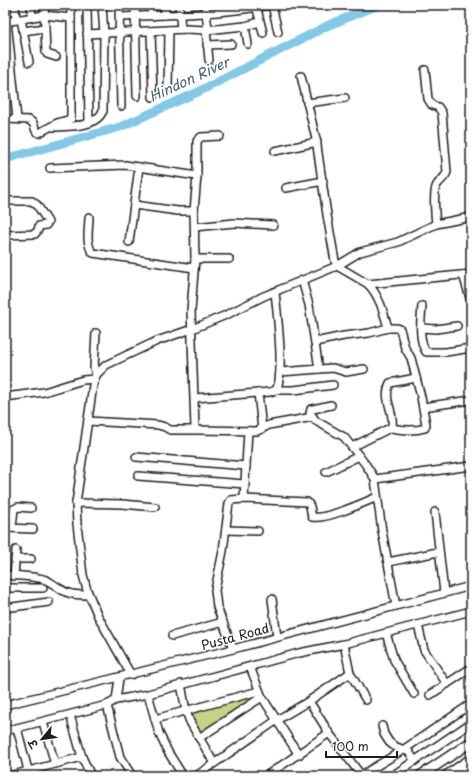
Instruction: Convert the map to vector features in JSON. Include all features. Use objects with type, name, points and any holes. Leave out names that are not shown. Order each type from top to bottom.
[{"type":"main road","points":[[420,776],[471,742]]},
{"type":"main road","points":[[446,776],[471,759]]},
{"type":"street","points":[[14,5],[23,31],[29,62]]},
{"type":"street","points":[[31,5],[32,17]]},
{"type":"street","points":[[44,5],[46,54],[56,57]]},
{"type":"street","points":[[5,119],[30,120],[36,132],[39,132],[60,122],[69,120],[72,116],[71,5]]},
{"type":"street","points":[[87,5],[88,123]]},
{"type":"street","points":[[50,128],[88,123],[99,118],[104,111],[104,34],[102,5]]},
{"type":"street","points":[[119,5],[121,106]]},
{"type":"street","points":[[134,5],[136,16],[137,96]]},
{"type":"street","points":[[151,5],[152,16]]},
{"type":"street","points":[[165,5],[165,15]]},
{"type":"street","points":[[179,5],[181,29]]},
{"type":"street","points":[[120,18],[180,14],[206,9],[269,5]]},
{"type":"street","points":[[272,5],[278,32]]},
{"type":"street","points":[[256,6],[263,33]]},
{"type":"street","points":[[206,9],[209,60]]},
{"type":"street","points":[[17,119],[6,22],[44,15],[70,18]]},
{"type":"street","points":[[87,34],[181,29],[207,30],[245,26],[260,22]]},
{"type":"street","points":[[245,26],[248,44]]},
{"type":"street","points":[[23,31],[45,28]]},
{"type":"street","points":[[168,88],[169,30]]},
{"type":"street","points":[[151,31],[153,97]]},
{"type":"street","points":[[207,45],[231,44]]},
{"type":"street","points":[[425,70],[428,100],[432,105],[438,107],[442,113],[447,172],[444,179],[436,186],[436,224]]},
{"type":"street","points":[[301,76],[317,142],[327,214],[337,266],[368,284],[374,292],[388,328]]},
{"type":"street","points":[[307,103],[345,98]]},
{"type":"street","points":[[196,430],[192,329],[195,259],[194,210],[198,139],[201,137],[220,136]]},
{"type":"street","points":[[275,151],[317,142]]},
{"type":"street","points":[[50,168],[125,166],[197,176]]},
{"type":"street","points":[[129,242],[139,167]]},
{"type":"street","points":[[286,188],[322,181]]},
{"type":"street","points":[[5,201],[32,201],[37,205],[48,222],[46,225],[39,226],[35,234],[5,235]]},
{"type":"street","points":[[134,205],[170,210],[194,210]]},
{"type":"street","points":[[89,217],[89,240],[91,251],[93,253],[194,268]]},
{"type":"street","points":[[5,398],[44,392],[95,377],[110,363],[157,341],[226,315],[302,280],[337,266],[354,255],[398,242],[436,224],[471,217]]},
{"type":"street","points":[[194,227],[234,223],[273,225]]},
{"type":"street","points":[[195,259],[229,260]]},
{"type":"street","points":[[368,284],[471,274]]},
{"type":"street","points":[[463,275],[471,301]]},
{"type":"street","points":[[302,280],[309,305],[319,369]]},
{"type":"street","points":[[275,292],[280,372],[276,390]]},
{"type":"street","points":[[422,306],[421,328],[423,344],[426,352],[446,352],[471,348]]},
{"type":"street","points":[[421,328],[436,329],[457,326]]},
{"type":"street","points":[[315,342],[344,336],[370,333],[388,328],[397,328],[400,329],[405,348],[411,358],[423,407],[426,424],[424,428],[392,428],[352,447]]},
{"type":"street","points":[[96,333],[94,368],[95,377],[76,503],[77,524],[84,582],[98,616],[131,675]]},
{"type":"street","points":[[280,372],[337,368],[346,372],[364,370]]},
{"type":"street","points":[[392,428],[393,421],[386,395],[390,383],[416,378]]},
{"type":"street","points":[[195,398],[258,393],[276,390],[294,390],[333,385]]},
{"type":"street","points":[[258,393],[262,429]]},
{"type":"street","points":[[423,407],[471,400]]},
{"type":"street","points":[[331,405],[311,409],[310,413],[323,425],[344,437],[375,479],[396,606]]},
{"type":"street","points":[[88,421],[162,426],[170,430],[257,431],[269,425],[313,417]]},
{"type":"street","points":[[244,500],[248,430]]},
{"type":"street","points":[[326,472],[359,456]]},
{"type":"street","points":[[136,457],[246,466]]},
{"type":"street","points":[[375,479],[471,466]]},
{"type":"street","points":[[138,476],[245,484]]},
{"type":"street","points":[[233,649],[217,608],[215,590],[230,500],[307,502],[310,506],[310,513],[312,517],[316,518],[378,497]]},
{"type":"street","points":[[76,503],[122,504],[155,507]]},
{"type":"street","points":[[31,508],[18,507],[14,509],[8,528],[33,529]]},
{"type":"street","points":[[435,512],[438,552],[444,593]]},
{"type":"street","points":[[226,530],[258,531]]},
{"type":"street","points":[[14,576],[16,550]]},
{"type":"street","points":[[388,562],[438,552]]},
{"type":"street","points":[[16,559],[31,559]]},
{"type":"street","points":[[5,575],[46,580],[69,593],[89,595]]},
{"type":"street","name":"Pusta Road","points":[[5,705],[233,649],[471,586]]},
{"type":"street","points":[[5,588],[43,588]]},
{"type":"street","points":[[272,599],[278,637]]},
{"type":"street","points":[[5,608],[49,602]]},
{"type":"street","points":[[5,731],[107,705],[116,700],[148,694],[299,653],[344,644],[471,611]]},
{"type":"street","points":[[172,636],[223,622]]},
{"type":"street","points":[[418,625],[424,650],[447,684]]},
{"type":"street","points":[[386,633],[394,660],[414,694]]},
{"type":"street","points":[[344,644],[350,673],[366,700]]},
{"type":"street","points":[[250,667],[260,694],[299,755]]},
{"type":"street","points":[[430,695],[471,668]]},
{"type":"street","points":[[196,776],[277,720],[309,701],[350,673]]},
{"type":"street","points":[[116,700],[119,678]]},
{"type":"street","points":[[181,684],[186,711],[192,727],[214,763]]},
{"type":"street","points":[[148,694],[163,743],[183,776]]},
{"type":"street","points":[[155,719],[260,694]]},
{"type":"street","points":[[199,738],[260,694]]},
{"type":"street","points":[[309,701],[328,733],[361,776],[403,750],[471,704]]},
{"type":"street","points":[[107,705],[118,752],[132,776]]},
{"type":"street","points":[[70,715],[82,757],[91,776]]},
{"type":"street","points":[[43,722],[55,764]]},
{"type":"street","points":[[392,776],[471,723]]},
{"type":"street","points":[[382,726],[384,734],[389,742],[409,752],[415,761]]},
{"type":"street","points":[[17,728],[24,773]]},
{"type":"street","points":[[266,776],[299,755],[328,733]]},
{"type":"street","points":[[9,776],[82,757]]},
{"type":"street","points":[[42,768],[44,776]]},
{"type":"green space","points":[[258,695],[201,733],[195,722],[192,712]]},
{"type":"waterway","name":"Hindon River","points":[[5,159],[120,127],[198,92],[329,25],[378,5]]}]
